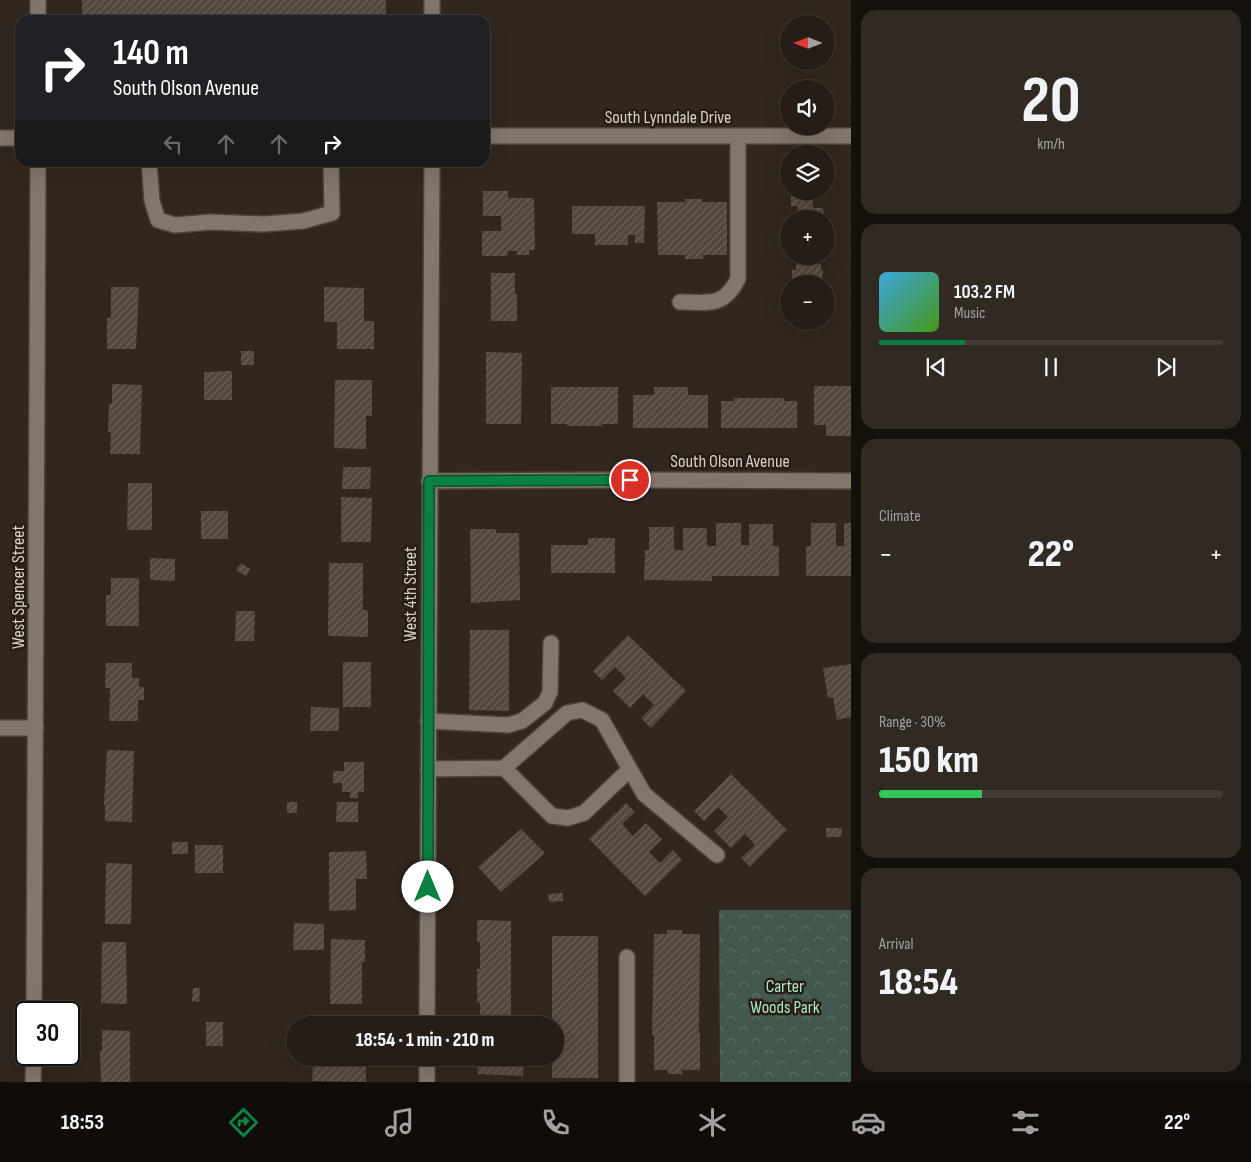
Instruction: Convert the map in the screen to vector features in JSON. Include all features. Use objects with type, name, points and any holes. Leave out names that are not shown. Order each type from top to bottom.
[{"type":"street","points":[[38,0],[38,15]]},
{"type":"street","points":[[432,0],[432,15]]},
{"type":"street","name":"South Lynndale Drive","points":[[490,136],[851,136]]},
{"type":"street","points":[[680,302],[718,302],[731,292],[738,279],[738,136]]},
{"type":"street","points":[[0,138],[15,138]]},
{"type":"street","name":"West Spencer Street","points":[[34,1001],[38,167]]},
{"type":"street","points":[[149,167],[152,201],[158,220],[175,225],[210,222],[264,224],[303,221],[332,213],[331,167]]},
{"type":"street","name":"West 4th Street","points":[[427,1016],[432,167]]},
{"type":"street","name":"South Olson Avenue","points":[[429,481],[851,481]]},
{"type":"street","points":[[428,721],[508,725],[522,721],[545,703],[550,692],[551,643]]},
{"type":"street","points":[[428,769],[504,768],[567,713],[582,710],[602,720],[644,794],[717,855]]},
{"type":"street","points":[[0,728],[36,728]]},
{"type":"street","points":[[504,768],[552,816],[568,818],[584,813],[629,770]]},
{"type":"street","points":[[627,957],[627,1082]]},
{"type":"street","points":[[33,1082],[34,1066]]},
{"type":"street","points":[[427,1066],[427,1082]]},
{"type":"green space","name":"Carter Woods Park","points":[[719,910],[851,910],[851,1082],[720,1082]]},
{"type":"building","points":[[82,0],[386,0],[386,15],[82,15]]},
{"type":"building","points":[[483,191],[508,191],[508,198],[534,198],[535,250],[529,250],[529,255],[517,255],[517,251],[507,251],[508,256],[482,256],[482,231],[501,231],[501,216],[483,216]]},
{"type":"building","points":[[685,199],[702,199],[702,202],[727,202],[727,255],[703,255],[703,259],[685,259],[685,255],[658,255],[657,202],[685,202]]},
{"type":"building","points":[[791,200],[813,200],[813,208],[823,208],[823,210],[798,210],[798,206],[791,206]]},
{"type":"building","points":[[572,206],[645,206],[644,243],[635,243],[635,235],[628,235],[628,245],[595,245],[595,234],[572,234]]},
{"type":"building","points":[[796,265],[821,265],[823,275],[792,275],[792,270],[796,270]]},
{"type":"building","points":[[491,273],[515,273],[517,321],[491,321]]},
{"type":"building","points":[[111,287],[139,287],[136,349],[107,349],[107,318],[111,318]]},
{"type":"building","points":[[324,287],[364,288],[364,321],[374,321],[374,349],[337,349],[337,322],[324,322]]},
{"type":"building","points":[[241,351],[254,351],[254,365],[241,365]]},
{"type":"building","points":[[486,352],[522,353],[521,424],[486,424]]},
{"type":"building","points":[[232,371],[232,400],[204,400],[204,372]]},
{"type":"building","points":[[335,380],[372,380],[372,416],[366,416],[366,449],[334,448]]},
{"type":"building","points":[[112,384],[142,385],[140,454],[110,454],[111,432],[108,432],[109,404],[112,404]]},
{"type":"building","points":[[814,386],[851,386],[851,436],[826,436],[826,425],[814,425]]},
{"type":"building","points":[[551,387],[618,387],[618,424],[567,426],[567,424],[551,424]]},
{"type":"building","points":[[654,387],[688,387],[688,395],[708,395],[708,428],[633,428],[633,395],[654,395]]},
{"type":"building","points":[[734,398],[784,398],[784,401],[797,401],[797,428],[721,428],[721,401],[734,401]]},
{"type":"building","points":[[343,467],[371,467],[370,489],[342,489]]},
{"type":"building","points":[[128,483],[152,483],[152,530],[127,530]]},
{"type":"building","points":[[341,497],[372,498],[371,542],[341,542]]},
{"type":"building","points":[[201,511],[228,511],[228,539],[201,539]]},
{"type":"building","points":[[716,523],[741,523],[741,545],[749,545],[749,524],[773,524],[773,546],[779,546],[779,576],[712,576],[712,581],[644,580],[645,550],[649,550],[649,527],[674,527],[674,550],[683,550],[683,528],[707,528],[707,546],[716,546]]},
{"type":"building","points":[[811,523],[836,523],[836,546],[844,546],[844,523],[851,523],[851,576],[806,576],[806,546],[811,546]]},
{"type":"building","points":[[470,529],[496,529],[496,533],[519,533],[520,600],[471,603]]},
{"type":"building","points":[[588,538],[615,538],[615,573],[551,573],[551,545],[588,545]]},
{"type":"building","points":[[150,558],[175,559],[175,581],[150,580]]},
{"type":"building","points":[[241,563],[250,569],[246,576],[236,570]]},
{"type":"building","points":[[329,563],[363,563],[363,610],[368,610],[368,637],[328,636]]},
{"type":"building","points":[[111,578],[139,578],[139,626],[106,626],[106,595],[111,595]]},
{"type":"building","points":[[236,611],[255,611],[254,641],[235,641]]},
{"type":"building","points":[[470,630],[509,630],[509,711],[469,710]]},
{"type":"building","points":[[628,635],[686,691],[651,728],[641,718],[654,705],[643,694],[630,708],[613,691],[626,678],[615,667],[602,680],[593,671]]},
{"type":"building","points":[[343,662],[371,662],[371,707],[343,707]]},
{"type":"building","points":[[106,663],[132,663],[132,678],[139,678],[139,687],[144,687],[144,700],[138,700],[138,721],[109,721],[110,688],[105,688]]},
{"type":"building","points":[[851,664],[851,717],[837,720],[833,697],[828,698],[823,668]]},
{"type":"building","points":[[311,707],[339,708],[339,731],[310,731]]},
{"type":"building","points":[[107,750],[134,751],[132,822],[105,821]]},
{"type":"building","points":[[344,762],[364,762],[364,792],[358,792],[358,798],[350,798],[350,792],[342,792],[342,783],[333,783],[333,771],[344,771]]},
{"type":"building","points":[[731,774],[787,830],[750,867],[741,858],[755,845],[745,834],[731,848],[714,831],[728,817],[718,807],[704,821],[694,811]]},
{"type":"building","points":[[287,802],[297,802],[297,813],[287,813]]},
{"type":"building","points":[[337,802],[358,802],[358,822],[336,822]]},
{"type":"building","points":[[626,803],[635,812],[622,824],[633,836],[646,823],[662,839],[649,852],[660,863],[673,850],[682,860],[645,896],[589,839]]},
{"type":"building","points":[[826,828],[842,828],[841,837],[826,837]]},
{"type":"building","points":[[521,829],[545,853],[501,892],[478,867]]},
{"type":"building","points":[[172,842],[188,842],[188,854],[172,854]]},
{"type":"building","points":[[195,845],[223,845],[223,873],[195,873]]},
{"type":"building","points":[[366,851],[367,879],[356,879],[356,910],[329,911],[329,852]]},
{"type":"building","points":[[106,863],[132,864],[131,924],[105,924]]},
{"type":"building","points":[[563,893],[563,901],[549,902],[548,894]]},
{"type":"building","points":[[477,920],[511,921],[511,1016],[480,1016],[480,1003],[477,1003],[477,969],[480,969],[480,942],[477,942]]},
{"type":"building","points":[[294,923],[324,924],[324,950],[293,950]]},
{"type":"building","points":[[667,930],[682,930],[682,934],[700,934],[700,1070],[682,1070],[682,1074],[668,1074],[668,1070],[654,1070],[654,1035],[652,1035],[654,934],[667,934]]},
{"type":"building","points":[[552,936],[598,936],[598,1078],[552,1078],[552,1066],[564,1066],[564,1016],[552,1016]]},
{"type":"building","points":[[331,939],[365,940],[365,962],[362,962],[362,1004],[330,1004]]},
{"type":"building","points":[[102,942],[126,942],[127,1004],[101,1003]]},
{"type":"building","points":[[193,988],[200,988],[199,1002],[192,1001]]},
{"type":"building","points":[[206,1022],[223,1022],[223,1046],[206,1046]]},
{"type":"building","points":[[102,1030],[130,1031],[130,1082],[101,1082],[100,1051],[102,1051]]},
{"type":"building","points":[[313,1066],[366,1066],[366,1082],[312,1081]]},
{"type":"building","points":[[478,1066],[524,1066],[523,1076],[478,1074]]},
{"type":"route","points":[[428,887],[429,481],[630,480]]}]
